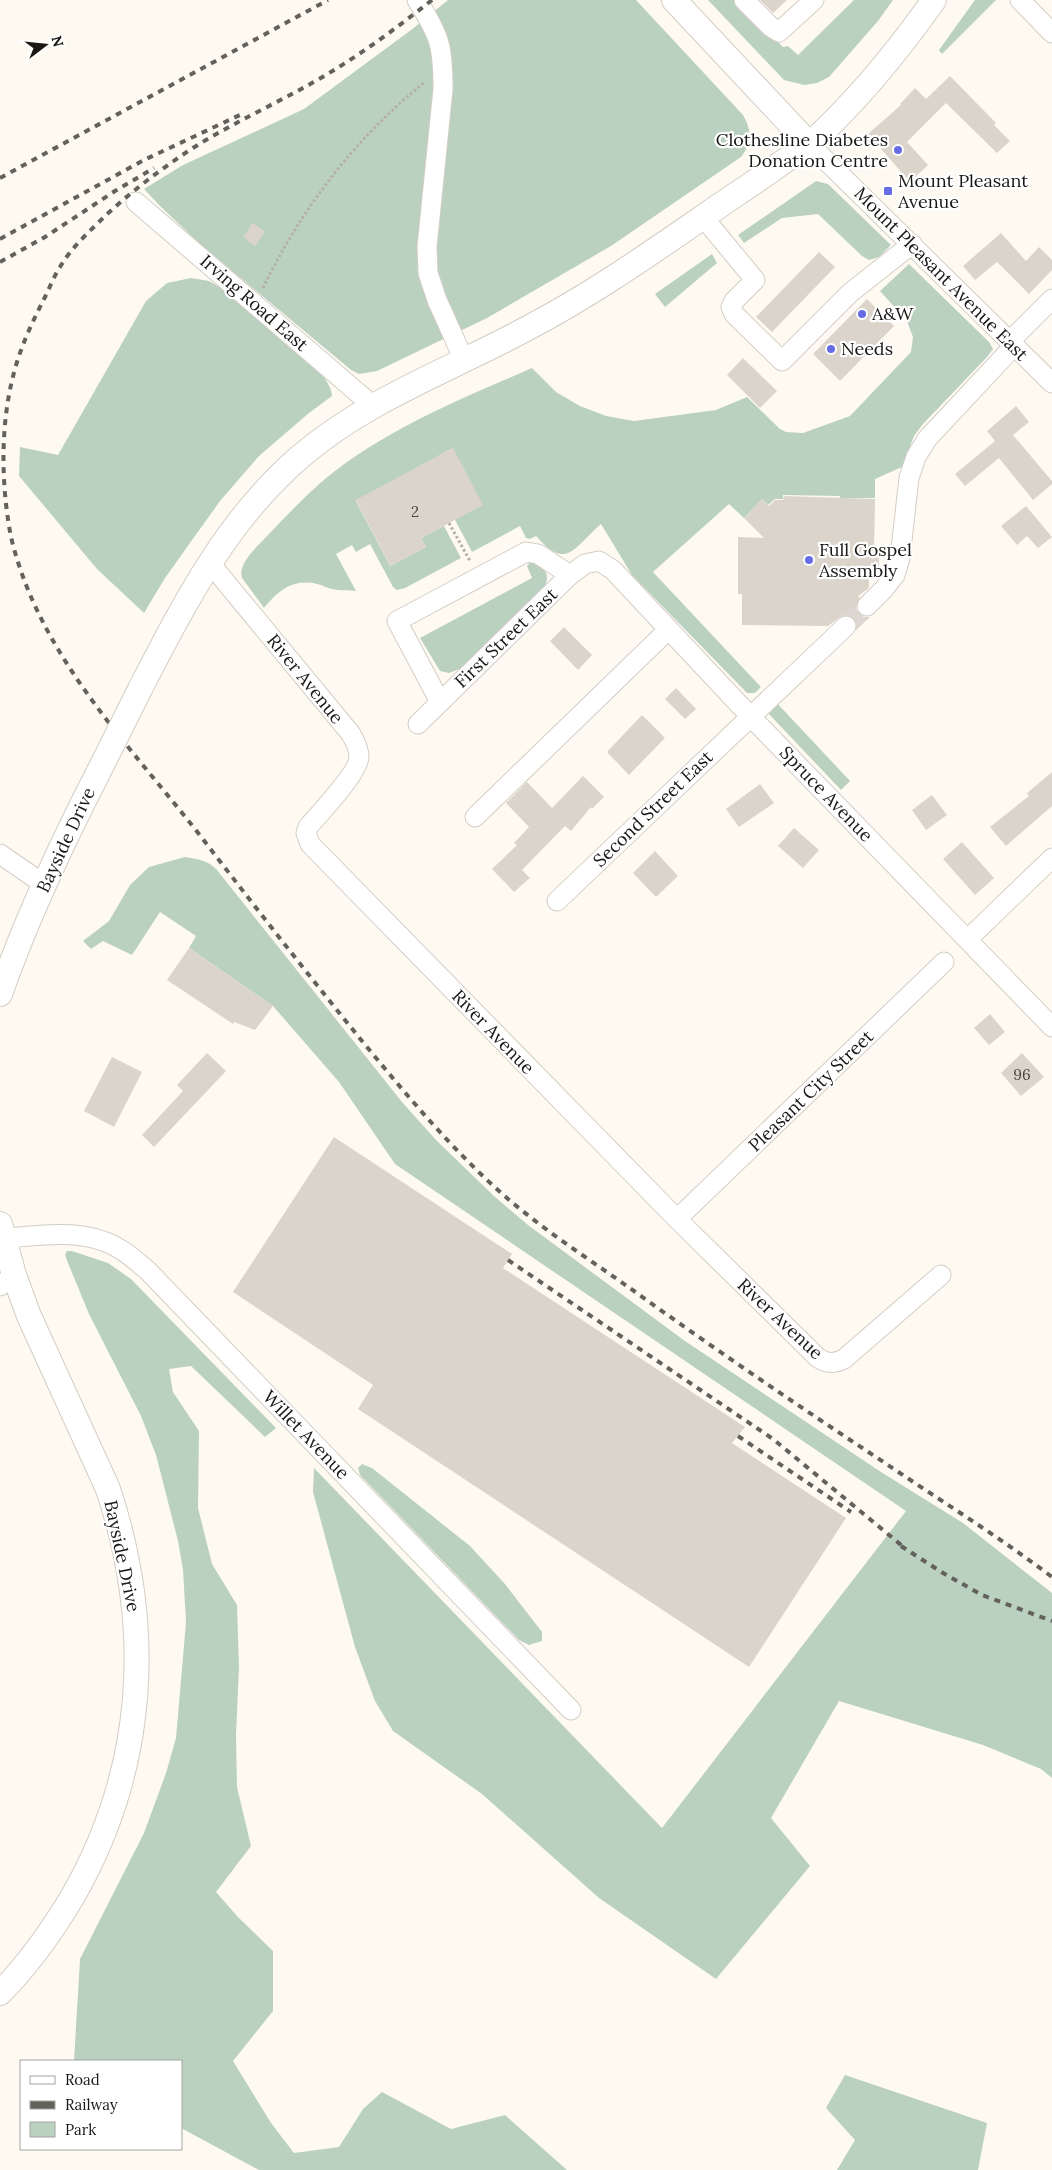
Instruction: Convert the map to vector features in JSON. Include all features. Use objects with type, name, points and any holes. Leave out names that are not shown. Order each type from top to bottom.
[{"type":"main road","points":[[674,0],[809,144]]},
{"type":"main road","name":"Bayside Drive","points":[[0,994],[13,958],[63,841],[184,604],[209,562],[229,534],[274,481],[309,450],[372,405],[558,312],[595,290],[809,144],[855,98],[891,57],[934,0]]},
{"type":"main road","name":"Bayside Drive","points":[[0,1993],[30,1960],[49,1935],[81,1881],[106,1826],[125,1765],[135,1704],[137,1667],[135,1605],[116,1514],[97,1461],[33,1324],[7,1281],[2,1231]]},
{"type":"street","points":[[417,0],[439,39],[444,68],[444,89],[427,247],[428,273],[437,300],[464,360]]},
{"type":"street","points":[[744,0],[776,31],[782,31],[814,0]]},
{"type":"street","points":[[1020,0],[1052,33]]},
{"type":"street","name":"Mount Pleasant Avenue East","points":[[809,144],[1052,383]]},
{"type":"street","name":"Irving Road East","points":[[136,202],[372,405]]},
{"type":"street","points":[[703,217],[755,280],[734,301],[732,310],[782,361],[850,292],[912,244]]},
{"type":"street","points":[[867,606],[891,581],[898,567],[909,478],[916,457],[927,439],[1052,299]]},
{"type":"street","points":[[440,702],[397,621],[526,552],[538,554],[570,575]]},
{"type":"street","name":"First Street East","points":[[418,724],[570,575],[585,564],[599,561]]},
{"type":"street","name":"Spruce Avenue","points":[[599,561],[613,570],[750,716],[1052,1027]]},
{"type":"street","name":"River Avenue","points":[[209,562],[351,734],[358,749],[359,758],[354,771],[308,827],[306,833],[310,844],[677,1220],[817,1357],[836,1363],[844,1359],[941,1275]]},
{"type":"street","name":"Second Street East","points":[[557,901],[846,626]]},
{"type":"street","points":[[475,817],[668,630]]},
{"type":"street","points":[[0,854],[45,885]]},
{"type":"street","points":[[968,939],[1052,858]]},
{"type":"street","name":"Pleasant City Street","points":[[677,1220],[944,962]]},
{"type":"street","name":"Willet Avenue","points":[[2,1231],[66,1235],[102,1241],[125,1252],[148,1271],[571,1710]]},
{"type":"path","points":[[255,304],[278,258],[309,208],[342,163],[411,93],[444,68]]},
{"type":"path","points":[[449,523],[479,577]]},
{"type":"green space","points":[[448,0],[636,0],[743,115],[748,126],[749,142],[741,157],[611,246],[487,318],[377,371],[359,374],[351,370],[200,244],[144,189],[183,165],[304,109],[411,30]]},
{"type":"green space","points":[[708,0],[736,0],[783,47],[788,46],[798,55],[854,0],[893,0],[878,21],[829,77],[817,83],[804,85],[784,80]]},
{"type":"green space","points":[[975,0],[996,0],[942,54],[939,50]]},
{"type":"green space","points":[[816,181],[828,184],[891,245],[879,257],[869,260],[862,256],[818,214],[782,218],[744,243],[738,235]]},
{"type":"green space","points":[[712,254],[717,263],[665,307],[655,294]]},
{"type":"green space","points":[[909,264],[989,342],[993,349],[923,424],[914,436],[902,467],[875,479],[875,498],[849,498],[840,503],[840,496],[783,495],[783,499],[775,499],[768,505],[762,499],[744,518],[729,504],[653,572],[761,687],[755,693],[747,693],[632,575],[601,524],[577,547],[563,554],[555,553],[536,536],[530,539],[526,538],[520,526],[472,552],[455,520],[453,448],[356,501],[390,566],[426,547],[421,538],[444,526],[461,558],[405,588],[397,590],[393,587],[370,544],[356,552],[352,545],[336,554],[356,591],[335,590],[308,583],[293,584],[281,591],[264,608],[242,578],[243,566],[254,549],[310,492],[348,461],[425,416],[532,368],[556,392],[580,406],[606,416],[634,421],[716,410],[747,397],[780,429],[786,432],[803,433],[850,416],[911,352],[913,337],[907,321],[880,291]]},
{"type":"green space","points":[[191,278],[209,281],[223,289],[286,339],[319,370],[329,384],[332,396],[259,456],[220,501],[165,578],[144,613],[97,569],[19,476],[20,447],[58,455],[146,301],[167,283]]},
{"type":"green space","points":[[530,562],[540,565],[546,571],[547,580],[543,589],[462,668],[449,673],[440,671],[420,638],[532,578],[527,566]]},
{"type":"green space","points":[[775,701],[850,781],[841,790],[767,712]]},
{"type":"green space","points":[[185,857],[206,862],[217,870],[402,1102],[436,1140],[494,1196],[528,1225],[685,1341],[881,1472],[963,1523],[1052,1593],[1052,1778],[1041,1769],[983,1745],[839,1701],[771,1818],[810,1866],[716,1979],[599,1898],[482,1794],[393,1731],[375,1701],[355,1647],[313,1492],[314,1468],[662,1828],[906,1511],[395,1164],[339,1082],[273,1006],[189,948],[196,936],[160,912],[132,955],[103,941],[91,949],[83,941],[109,921],[130,885],[149,867]]},
{"type":"green space","points":[[67,1251],[72,1251],[108,1263],[131,1279],[276,1428],[265,1437],[191,1366],[169,1369],[173,1392],[199,1431],[198,1508],[212,1564],[237,1605],[239,1667],[236,1735],[237,1787],[251,1846],[216,1892],[237,1916],[273,1951],[273,2011],[233,2061],[271,2123],[294,2153],[339,2147],[363,2109],[382,2092],[451,2129],[505,2115],[567,2170],[259,2170],[182,2129],[182,2060],[74,2060],[80,1959],[144,1833],[166,1773],[176,1738],[186,1622],[183,1570],[178,1541],[156,1455],[141,1416],[89,1314],[65,1255]]},
{"type":"green space","points":[[362,1464],[372,1468],[470,1546],[505,1584],[542,1632],[542,1641],[529,1645],[519,1640],[360,1475],[358,1468]]},
{"type":"green space","points":[[845,2075],[987,2123],[978,2170],[837,2170],[855,2140],[826,2108]]},
{"type":"building","points":[[760,0],[787,0],[773,13]]},
{"type":"building","points":[[950,76],[996,123],[994,125],[1010,141],[997,153],[946,103],[907,142],[928,165],[910,182],[868,134],[901,105],[915,88],[926,99]]},
{"type":"building","points":[[253,223],[265,232],[255,246],[243,237]]},
{"type":"building","points":[[1001,233],[1026,261],[1039,247],[1052,260],[1052,270],[1029,294],[997,262],[975,280],[963,266]]},
{"type":"building","points":[[819,252],[835,267],[772,332],[756,317]]},
{"type":"building","points":[[867,299],[894,326],[840,381],[813,354]]},
{"type":"building","points":[[743,358],[777,391],[760,408],[727,375]]},
{"type":"building","points":[[1016,406],[1029,422],[1013,435],[1052,481],[1052,484],[1033,500],[999,458],[965,486],[955,474],[995,441],[987,431]]},
{"type":"building","points":[[453,448],[483,505],[421,538],[426,547],[390,566],[356,500]]},
{"type":"building","name":"Full Gospel Assembly","points":[[784,496],[875,499],[874,552],[879,552],[879,568],[869,575],[869,588],[858,596],[860,598],[856,608],[859,614],[864,617],[870,617],[856,630],[857,623],[849,615],[843,615],[828,626],[742,625],[742,594],[738,594],[738,537],[764,538],[744,518],[762,499],[769,506],[775,500],[783,500]]},
{"type":"building","points":[[1026,506],[1052,537],[1038,548],[1027,536],[1017,545],[1001,526]]},
{"type":"building","points":[[564,627],[592,655],[578,670],[550,641]]},
{"type":"building","points":[[676,688],[696,709],[685,719],[665,699]]},
{"type":"building","points":[[642,715],[665,738],[629,775],[607,752]]},
{"type":"building","points":[[1052,772],[1052,806],[1006,846],[990,827],[1029,796],[1027,793]]},
{"type":"building","points":[[583,776],[604,797],[592,809],[591,807],[571,831],[565,826],[522,870],[530,878],[514,892],[492,869],[517,845],[514,843],[529,827],[506,803],[527,782],[552,808]]},
{"type":"building","points":[[760,784],[774,803],[739,827],[726,809]]},
{"type":"building","points":[[932,795],[947,815],[926,830],[912,810]]},
{"type":"building","points":[[794,828],[819,850],[803,868],[778,846]]},
{"type":"building","points":[[962,842],[994,878],[975,895],[943,859]]},
{"type":"building","points":[[655,851],[678,876],[656,897],[633,873]]},
{"type":"building","points":[[189,948],[273,1006],[255,1030],[234,1022],[233,1024],[167,980]]},
{"type":"building","points":[[990,1014],[1005,1032],[989,1045],[974,1028]]},
{"type":"building","points":[[207,1053],[226,1071],[154,1147],[142,1135],[183,1091],[177,1085]]},
{"type":"building","points":[[1022,1053],[1044,1077],[1021,1096],[1001,1073]]},
{"type":"building","points":[[112,1057],[142,1072],[114,1127],[84,1111]]},
{"type":"building","points":[[334,1137],[512,1254],[503,1268],[745,1427],[732,1443],[846,1518],[749,1667],[358,1409],[373,1385],[233,1292]]},
{"type":"tunnel","points":[[846,626],[867,606]]},
{"type":"railway","points":[[0,178],[328,0]]},
{"type":"railway","points":[[432,0],[344,64],[207,139],[170,164],[105,216],[64,260],[30,327],[21,351],[12,380],[5,424],[4,470],[7,515],[11,537],[25,582],[44,624],[67,664],[121,739],[394,1080],[427,1118],[480,1173],[515,1205],[565,1243],[758,1378],[990,1533],[1052,1577]]},
{"type":"railway","points":[[0,239],[144,160],[242,114]]},
{"type":"railway","points":[[0,262],[45,237],[154,168]]},
{"type":"railway","points":[[508,1260],[773,1439],[906,1549]]},
{"type":"railway","points":[[738,1436],[851,1512]]},
{"type":"railway","points":[[901,1546],[982,1595],[1052,1621]]},
{"type":"place","name":"Clothesline Diabetes Donation Centre","points":[[898,150]]},
{"type":"place","name":"Mount Pleasant Avenue","points":[[888,191]]},
{"type":"place","name":"A&W","points":[[862,314]]},
{"type":"place","name":"Needs","points":[[831,349]]},
{"type":"place","name":"Full Gospel Assembly","points":[[809,560]]}]
